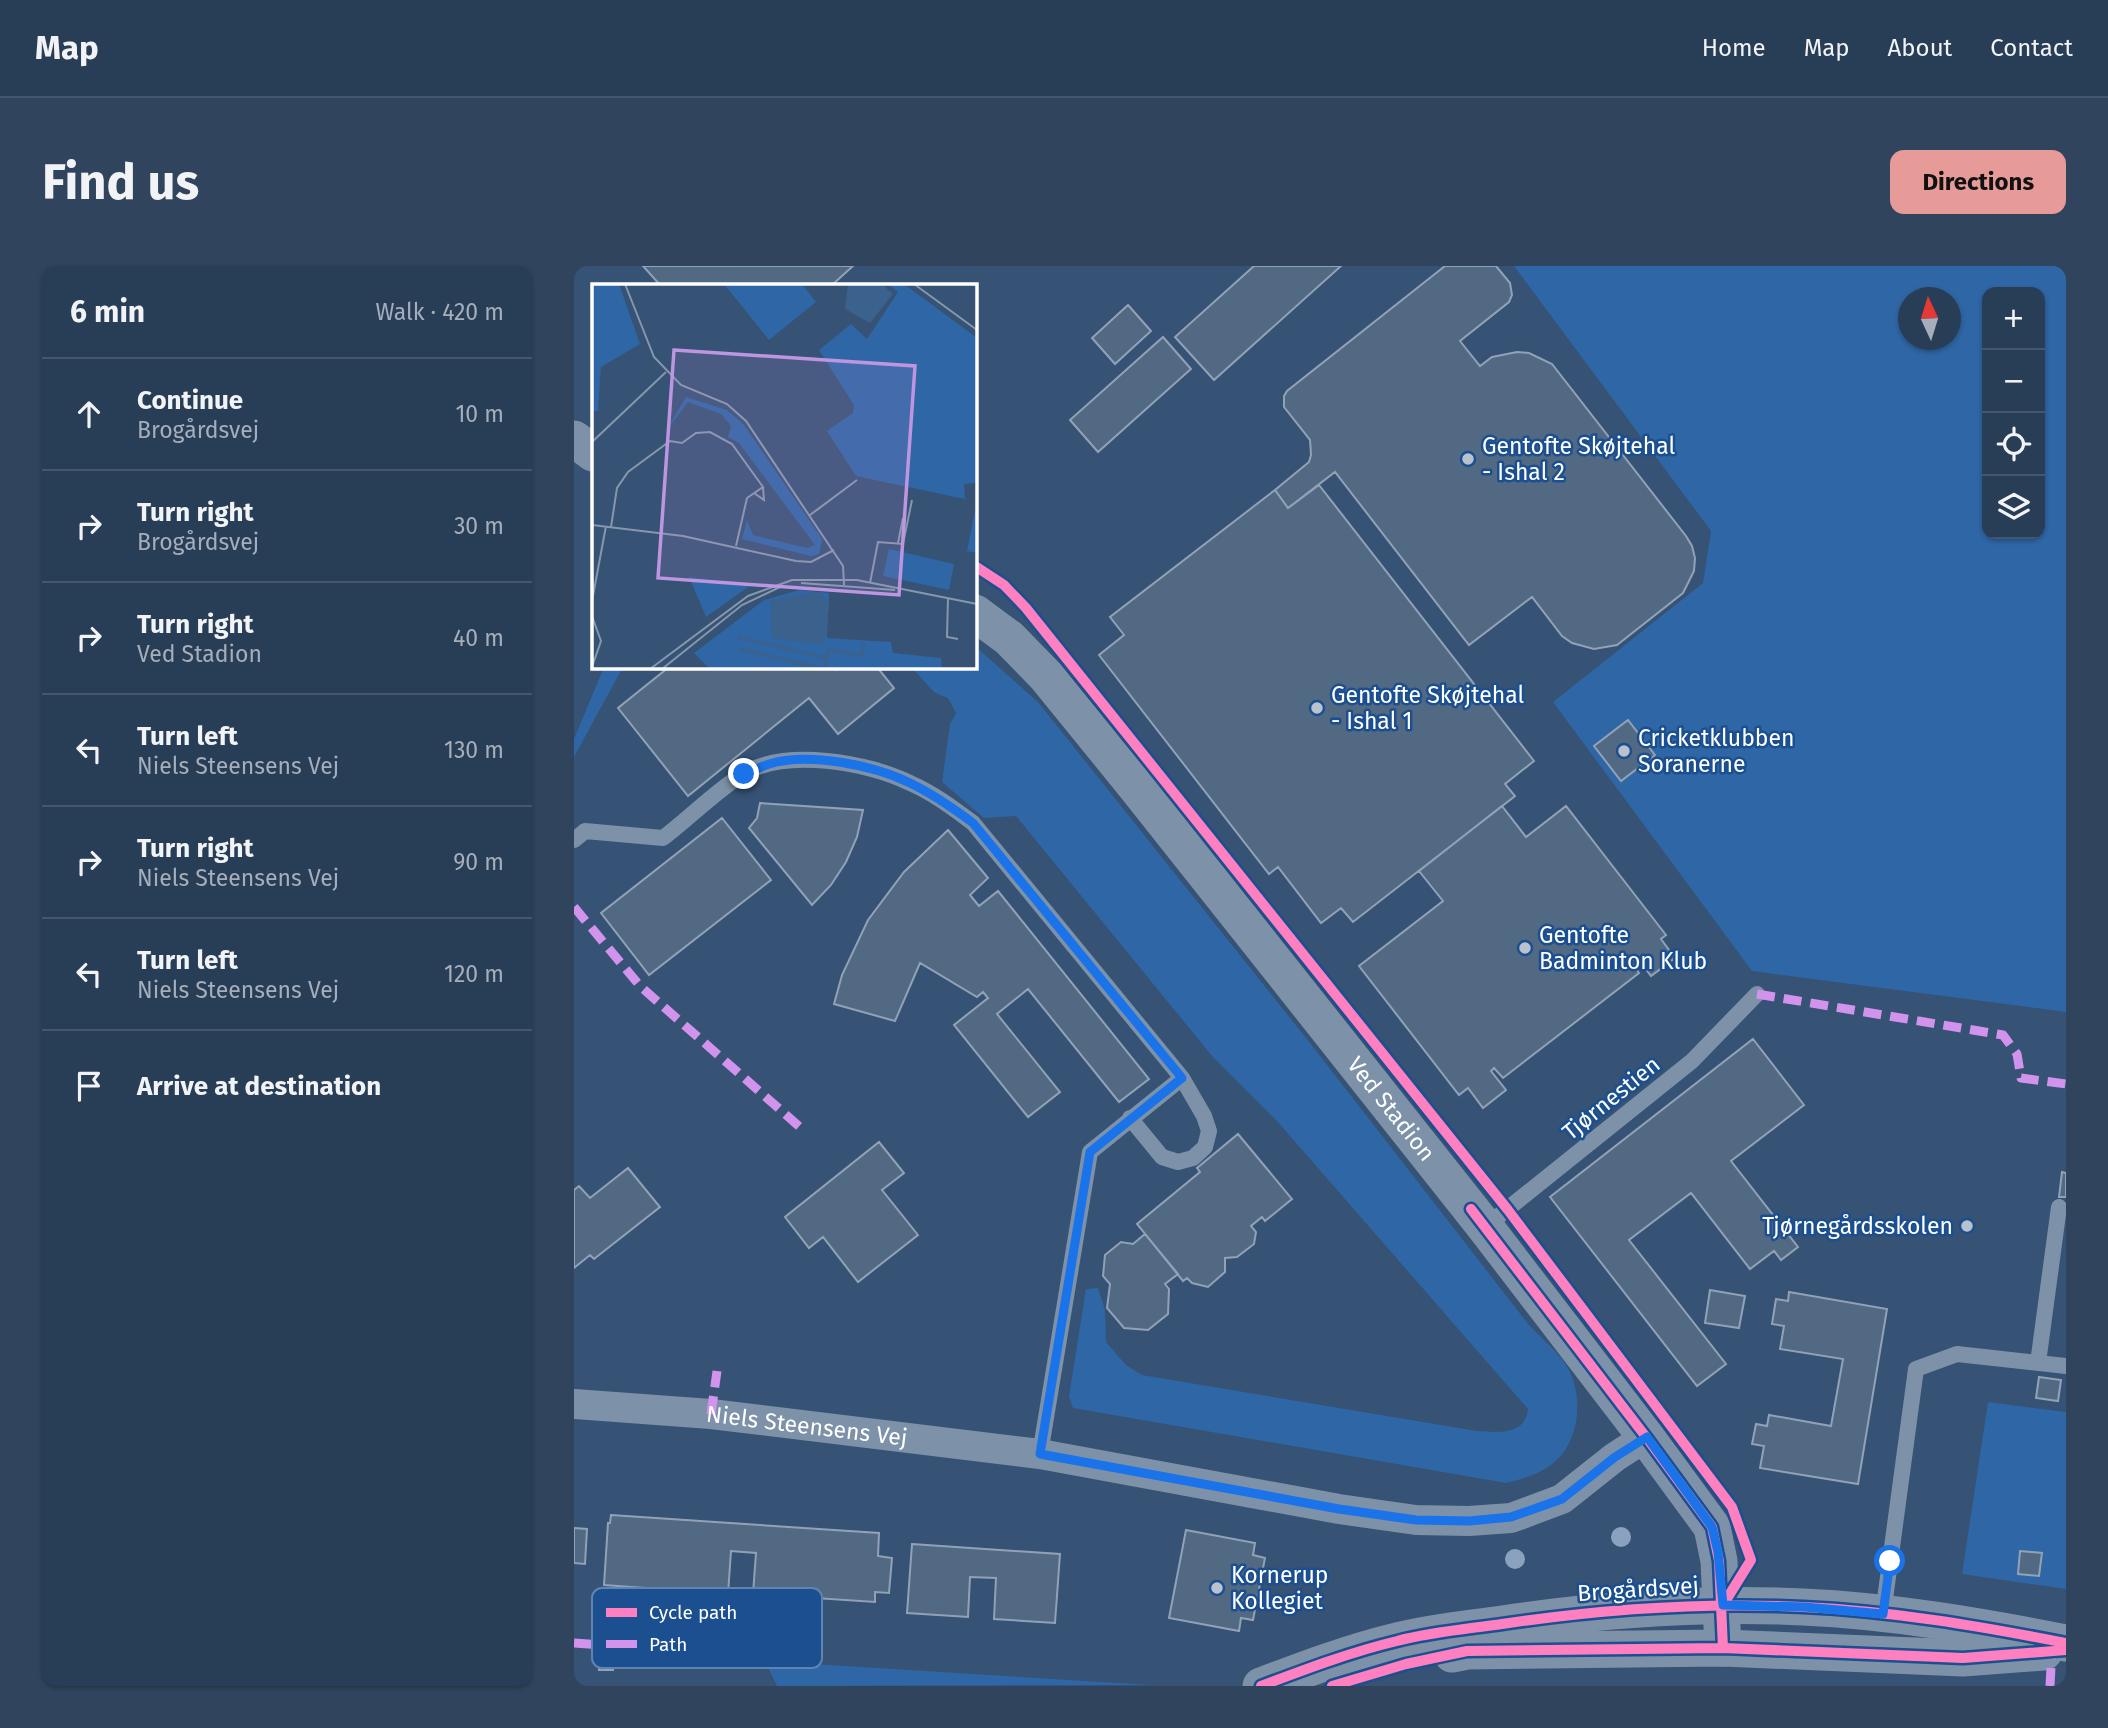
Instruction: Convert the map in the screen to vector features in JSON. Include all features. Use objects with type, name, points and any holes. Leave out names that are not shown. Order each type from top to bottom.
[{"type":"street","points":[[574,439],[592,452]]},
{"type":"street","name":"Ved Stadion","points":[[976,614],[1009,638],[1046,676],[1485,1227],[1647,1437],[1712,1527],[1718,1552],[1723,1605],[1723,1648]]},
{"type":"street","name":"Niels Steensens Vej","points":[[574,1404],[711,1414],[1040,1454],[1339,1509],[1416,1520],[1469,1521],[1511,1517],[1562,1499],[1615,1457],[1647,1437]]},
{"type":"street","name":"Brogårdsvej","points":[[1261,1686],[1326,1662],[1399,1640],[1555,1616],[1639,1608],[1723,1605],[1804,1607],[1965,1623],[2066,1643]]},
{"type":"street","points":[[1880,1655],[1883,1614]]},
{"type":"street","points":[[1332,1686],[1406,1664],[1467,1651],[1723,1648],[1962,1658],[2066,1650]]},
{"type":"lane","points":[[574,840],[585,831],[663,838],[744,774],[771,763],[800,760],[834,762],[908,781],[943,800],[973,823],[1182,1078],[1204,1116],[1209,1131],[1205,1147],[1193,1158],[1178,1162],[1162,1157],[1130,1118]]},
{"type":"lane","name":"Tjørnestien","points":[[1485,1227],[1692,1061],[1757,994]]},
{"type":"lane","points":[[1040,1454],[1090,1152],[1182,1078]]},
{"type":"lane","points":[[2038,1363],[2059,1207]]},
{"type":"lane","points":[[1883,1614],[1916,1369],[1957,1354],[2066,1366]]},
{"type":"shaded area","points":[[1514,266],[2066,266],[2066,1012],[1752,971],[1553,702],[1703,583],[1711,531]]},
{"type":"shaded area","points":[[976,647],[1038,702],[1310,1043],[1529,1325],[1566,1364],[1574,1382],[1576,1421],[1568,1446],[1551,1465],[1535,1474],[1506,1483],[1073,1408],[1069,1396],[1086,1289],[1098,1288],[1105,1310],[1106,1342],[1126,1365],[1142,1375],[1477,1431],[1502,1432],[1516,1428],[1526,1418],[1528,1409],[1276,1120],[1212,1056],[1016,816],[984,818],[942,782],[950,724],[956,713],[948,698],[935,693],[912,668],[976,668]]},
{"type":"shaded area","points":[[604,668],[622,668],[574,757],[574,739]]},
{"type":"shaded area","points":[[1988,1402],[2066,1412],[2066,1589],[1962,1574]]},
{"type":"shaded area","points":[[822,1665],[1150,1685],[777,1686],[768,1668],[822,1668]]},
{"type":"building","points":[[643,266],[853,266],[833,284],[659,284]]},
{"type":"building","points":[[1254,266],[1341,266],[1214,380],[1175,337]]},
{"type":"building","name":"Gentofte Skøjtehal - Ishal 2","points":[[1445,266],[1496,266],[1510,283],[1512,295],[1509,302],[1460,341],[1480,366],[1492,357],[1517,352],[1529,353],[1552,364],[1692,546],[1694,571],[1683,593],[1617,645],[1594,649],[1572,643],[1562,636],[1532,597],[1469,645],[1335,472],[1288,508],[1275,490],[1309,462],[1311,455],[1310,440],[1284,407],[1287,391]]},
{"type":"building","points":[[1128,305],[1151,331],[1115,364],[1092,338]]},
{"type":"building","points":[[1163,337],[1191,369],[1098,452],[1070,420]]},
{"type":"building","name":"Gentofte Skøjtehal - Ishal 1","points":[[1319,485],[1534,761],[1505,784],[1515,796],[1353,922],[1341,908],[1321,923],[1278,867],[1269,874],[1099,655],[1124,635],[1110,617],[1275,490],[1288,508]]},
{"type":"building","points":[[668,668],[878,668],[894,688],[838,734],[809,698],[688,796],[618,708]]},
{"type":"building","name":"Cricketklubben Soranerne","points":[[1628,720],[1655,755],[1621,781],[1594,746]]},
{"type":"building","points":[[760,803],[863,810],[857,837],[846,862],[831,885],[812,905],[749,828],[757,818]]},
{"type":"building","name":"Gentofte Badminton Klub","points":[[1502,806],[1526,837],[1566,806],[1666,935],[1661,939],[1675,958],[1651,976],[1637,957],[1631,962],[1639,973],[1503,1078],[1494,1068],[1491,1071],[1506,1090],[1483,1108],[1468,1088],[1459,1095],[1359,966],[1443,901],[1419,871]]},
{"type":"building","points":[[722,818],[771,880],[649,975],[601,913]]},
{"type":"building","points":[[948,830],[988,878],[970,895],[979,906],[998,891],[1149,1079],[1119,1102],[1028,989],[997,1014],[1060,1092],[1028,1117],[954,1025],[988,998],[983,992],[977,997],[920,963],[895,1021],[834,1004],[842,975],[868,920],[904,872]]},
{"type":"building","points":[[1753,1039],[1804,1105],[1731,1161],[1798,1247],[1781,1260],[1774,1251],[1750,1269],[1691,1193],[1629,1240],[1726,1364],[1697,1386],[1550,1197]]},
{"type":"building","points":[[1238,1134],[1292,1199],[1265,1221],[1262,1217],[1251,1226],[1256,1232],[1254,1244],[1237,1257],[1225,1258],[1225,1272],[1208,1287],[1192,1283],[1187,1278],[1183,1281],[1137,1224],[1200,1172],[1197,1168]]},
{"type":"building","points":[[879,1142],[904,1173],[882,1190],[918,1235],[858,1282],[823,1237],[809,1248],[785,1217]]},
{"type":"building","points":[[628,1168],[660,1207],[594,1259],[590,1255],[574,1268],[574,1190],[579,1186],[590,1198]]},
{"type":"building","points":[[2062,1172],[2066,1173],[2066,1197],[2059,1197]]},
{"type":"building","points":[[1145,1234],[1178,1274],[1165,1284],[1169,1289],[1168,1314],[1148,1330],[1124,1328],[1107,1308],[1110,1284],[1103,1276],[1105,1255],[1121,1242],[1133,1244]]},
{"type":"building","points":[[1710,1290],[1745,1296],[1739,1328],[1705,1323]]},
{"type":"building","points":[[1789,1292],[1887,1309],[1858,1484],[1760,1468],[1764,1446],[1752,1444],[1756,1424],[1767,1426],[1769,1415],[1831,1426],[1843,1359],[1780,1349],[1784,1326],[1772,1324],[1776,1299],[1788,1301]]},
{"type":"building","points":[[2039,1377],[2061,1380],[2058,1401],[2036,1398]]},
{"type":"building","points":[[611,1515],[879,1533],[878,1556],[892,1558],[889,1593],[875,1592],[875,1602],[822,1599],[822,1588],[753,1588],[756,1553],[731,1551],[728,1588],[604,1585]]},
{"type":"building","points":[[574,1528],[587,1529],[585,1564],[574,1563]]},
{"type":"building","name":"Kornerup Kollegiet","points":[[1186,1530],[1255,1543],[1253,1555],[1265,1558],[1253,1620],[1241,1618],[1239,1631],[1169,1618]]},
{"type":"building","points":[[912,1544],[1060,1554],[1055,1623],[994,1619],[996,1578],[970,1577],[968,1617],[907,1613]]},
{"type":"building","points":[[2020,1551],[2042,1553],[2039,1576],[2018,1574]]},
{"type":"marked path","points":[[574,907],[640,986],[801,1128]]},
{"type":"marked path","points":[[1757,994],[2003,1035],[2017,1054],[2021,1078],[2066,1084]]},
{"type":"marked path","points":[[711,1414],[717,1371]]},
{"type":"marked path","points":[[574,1643],[592,1644]]},
{"type":"marked path","points":[[2050,1686],[2052,1648]]},
{"type":"cycle path","points":[[976,567],[1004,585],[1026,608],[1508,1210],[1732,1507],[1751,1560],[1723,1605]]},
{"type":"cycle path","points":[[1471,1209],[1712,1527],[1719,1561],[1723,1648]]},
{"type":"cycle path","points":[[1261,1686],[1380,1645],[1423,1635],[1540,1619],[1652,1608],[1727,1605],[1836,1609],[1935,1620],[2066,1643]]},
{"type":"cycle path","points":[[1332,1686],[1406,1664],[1467,1651],[1723,1648],[1963,1658],[2066,1650]]},
{"type":"place","name":"Gentofte Skøjtehal - Ishal 2","points":[[1468,459]]},
{"type":"place","name":"Gentofte Skøjtehal - Ishal 1","points":[[1317,708]]},
{"type":"place","name":"Cricketklubben Soranerne","points":[[1624,751]]},
{"type":"place","name":"Gentofte Badminton Klub","points":[[1525,948]]},
{"type":"place","name":"Tjørnegårdsskolen","points":[[1967,1226]]},
{"type":"place","name":"Kornerup Kollegiet","points":[[1217,1588]]},
{"type":"route","points":[[744,774],[771,763],[800,760],[834,762],[908,781],[943,800],[973,823],[1182,1078],[1090,1152],[1040,1454],[1339,1509],[1416,1520],[1469,1521],[1511,1517],[1562,1499],[1615,1457],[1647,1437],[1712,1527],[1718,1552],[1723,1605],[1804,1607],[1883,1614],[1890,1561]]}]
